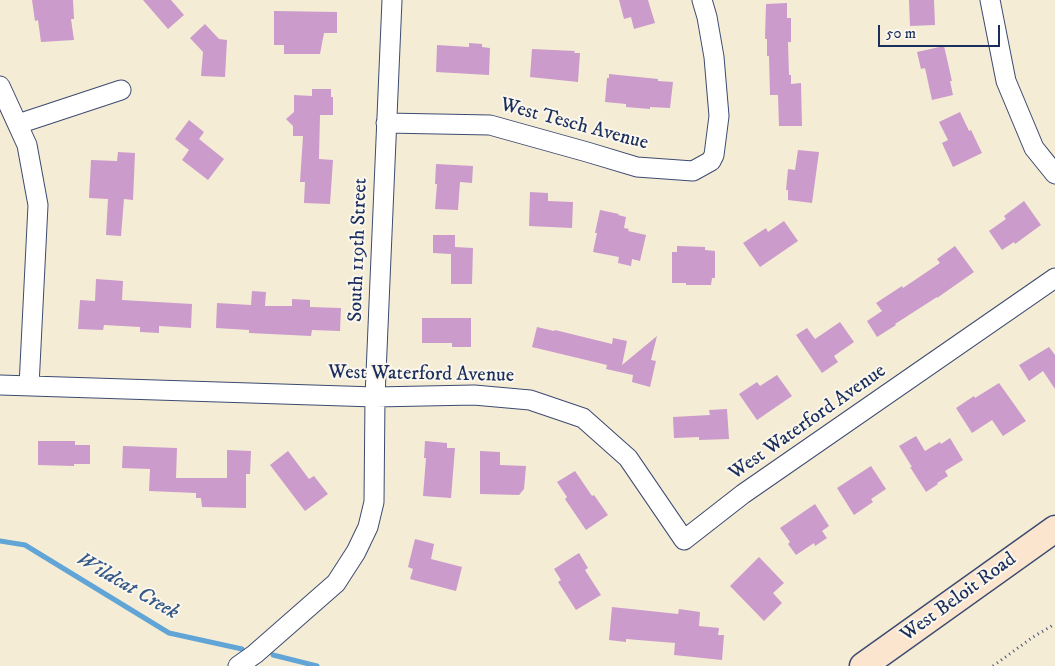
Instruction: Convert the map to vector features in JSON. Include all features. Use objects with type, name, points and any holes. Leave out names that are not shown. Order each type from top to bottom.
[{"type":"main road","name":"West Beloit Road","points":[[863,666],[1055,529]]},
{"type":"street","name":"South 119th Street","points":[[238,666],[255,654],[336,583],[356,552],[368,527],[374,502],[375,396],[392,0]]},
{"type":"street","name":"West Tesch Avenue","points":[[386,123],[490,125],[637,167],[692,171],[711,161],[714,155],[719,116],[714,56],[702,0]]},
{"type":"street","points":[[990,0],[1006,81],[1034,148],[1055,174]]},
{"type":"street","points":[[0,86],[28,145],[38,205],[29,386]]},
{"type":"street","points":[[18,124],[121,90]]},
{"type":"street","name":"West Waterford Avenue","points":[[0,385],[375,396],[474,395],[530,400],[583,418],[628,458],[684,540],[743,494],[1055,278]]},
{"type":"path","points":[[993,666],[1033,637],[1055,624]]},
{"type":"building","points":[[32,0],[73,0],[74,19],[71,19],[74,40],[41,42],[38,20],[35,21]]},
{"type":"building","points":[[143,0],[171,0],[184,15],[168,29]]},
{"type":"building","points":[[619,0],[648,0],[655,23],[634,29],[631,17],[624,19]]},
{"type":"building","points":[[909,0],[934,0],[935,25],[910,26]]},
{"type":"building","points":[[787,3],[787,18],[791,18],[791,42],[788,42],[789,75],[791,75],[791,84],[801,83],[802,126],[779,126],[778,95],[770,95],[769,56],[767,56],[767,39],[765,39],[766,4]]},
{"type":"building","points":[[274,11],[337,12],[337,33],[324,33],[320,54],[284,54],[284,45],[274,45]]},
{"type":"building","points":[[205,24],[219,39],[227,40],[225,77],[201,76],[203,52],[190,38]]},
{"type":"building","points":[[469,43],[482,44],[482,47],[490,48],[489,75],[436,72],[437,45],[469,47]]},
{"type":"building","points":[[944,46],[952,81],[950,81],[953,95],[932,100],[925,68],[921,69],[917,52]]},
{"type":"building","points":[[532,49],[575,51],[574,53],[580,53],[578,82],[530,77]]},
{"type":"building","points":[[609,74],[673,82],[670,108],[626,107],[626,104],[605,102]]},
{"type":"building","points":[[312,89],[331,89],[331,97],[333,97],[333,115],[320,115],[319,159],[333,160],[330,204],[304,203],[305,182],[300,182],[303,136],[293,136],[293,126],[286,119],[294,112],[294,95],[312,96]]},
{"type":"building","points":[[960,112],[982,153],[953,167],[942,143],[948,140],[939,122]]},
{"type":"building","points":[[189,120],[204,132],[199,139],[224,159],[208,180],[182,160],[189,150],[175,139]]},
{"type":"building","points":[[798,150],[819,152],[812,203],[788,200],[788,190],[786,190],[788,169],[795,170]]},
{"type":"building","points":[[118,152],[135,153],[133,200],[124,199],[121,236],[106,235],[108,199],[89,198],[91,160],[117,161]]},
{"type":"building","points":[[436,164],[473,166],[472,183],[460,182],[458,210],[435,209]]},
{"type":"building","points":[[530,192],[548,193],[548,201],[573,202],[572,228],[529,226]]},
{"type":"building","points":[[1024,201],[1041,225],[1015,244],[1014,242],[1002,250],[989,231],[1006,219],[1004,216]]},
{"type":"building","points":[[600,210],[626,217],[624,228],[629,229],[628,231],[646,235],[640,261],[632,259],[631,266],[618,263],[619,257],[593,252]]},
{"type":"building","points":[[784,221],[798,241],[760,267],[743,243],[766,228],[768,232]]},
{"type":"building","points":[[433,235],[455,235],[455,247],[473,248],[472,284],[451,284],[451,254],[433,253]]},
{"type":"building","points":[[677,246],[705,247],[705,250],[715,251],[715,278],[712,278],[711,285],[672,283],[672,252],[677,252]]},
{"type":"building","points":[[955,246],[974,272],[877,337],[867,321],[882,311],[876,303],[902,286],[903,288],[940,263],[937,259]]},
{"type":"building","points":[[96,279],[123,281],[122,300],[192,304],[191,328],[159,326],[159,333],[140,332],[140,327],[104,325],[103,330],[78,329],[80,300],[95,301]]},
{"type":"building","points":[[252,291],[266,292],[265,306],[292,306],[292,299],[310,300],[310,307],[341,308],[340,331],[312,330],[311,336],[249,333],[249,330],[216,328],[217,303],[251,305]]},
{"type":"building","points":[[422,318],[471,318],[471,347],[452,347],[452,343],[422,343]]},
{"type":"building","points":[[840,322],[854,342],[834,356],[838,362],[822,373],[796,335],[807,328],[815,339]]},
{"type":"building","points":[[537,327],[612,344],[613,338],[627,341],[622,365],[657,336],[651,360],[656,361],[650,387],[632,382],[633,375],[606,369],[607,365],[532,347]]},
{"type":"building","points":[[1049,347],[1055,355],[1055,389],[1043,371],[1029,381],[1019,365]]},
{"type":"building","points":[[777,375],[792,396],[757,420],[739,394],[757,382],[760,386]]},
{"type":"building","points":[[999,383],[1026,421],[1003,436],[992,420],[972,433],[956,408]]},
{"type":"building","points":[[727,409],[729,439],[699,440],[699,437],[674,438],[673,417],[710,415],[709,410]]},
{"type":"building","points":[[916,436],[925,451],[950,438],[963,460],[945,471],[948,476],[926,492],[899,446]]},
{"type":"building","points":[[38,441],[75,441],[75,445],[90,445],[90,464],[74,464],[74,466],[38,465]]},
{"type":"building","points":[[425,441],[447,443],[447,448],[455,448],[451,498],[423,496],[426,458],[424,458]]},
{"type":"building","points":[[123,446],[177,448],[176,478],[227,478],[227,450],[251,451],[250,474],[246,474],[246,508],[202,507],[201,498],[196,498],[196,493],[149,491],[150,469],[122,468]]},
{"type":"building","points":[[288,451],[309,479],[314,476],[328,494],[305,511],[270,465]]},
{"type":"building","points":[[480,451],[500,452],[500,465],[526,466],[524,489],[519,495],[480,494]]},
{"type":"building","points":[[871,466],[886,489],[871,499],[873,502],[854,515],[837,488]]},
{"type":"building","points":[[575,471],[608,515],[586,530],[565,499],[567,497],[557,482]]},
{"type":"building","points":[[815,504],[829,526],[822,531],[827,538],[815,546],[814,543],[796,555],[780,528]]},
{"type":"building","points":[[415,539],[434,544],[431,559],[462,567],[456,591],[410,579],[413,569],[408,567]]},
{"type":"building","points":[[579,553],[588,568],[585,570],[601,595],[576,610],[558,582],[561,580],[554,569]]},
{"type":"building","points":[[759,557],[784,583],[773,593],[782,603],[764,621],[730,586]]},
{"type":"building","points":[[612,607],[678,614],[679,609],[700,612],[699,626],[719,628],[718,635],[724,635],[722,660],[674,655],[675,643],[626,639],[626,642],[609,640]]},
{"type":"waterway","name":"Wildcat Creek","points":[[0,541],[25,545],[169,633],[242,649]]},
{"type":"waterway","name":"Wildcat Creek","points":[[273,655],[317,666]]}]
